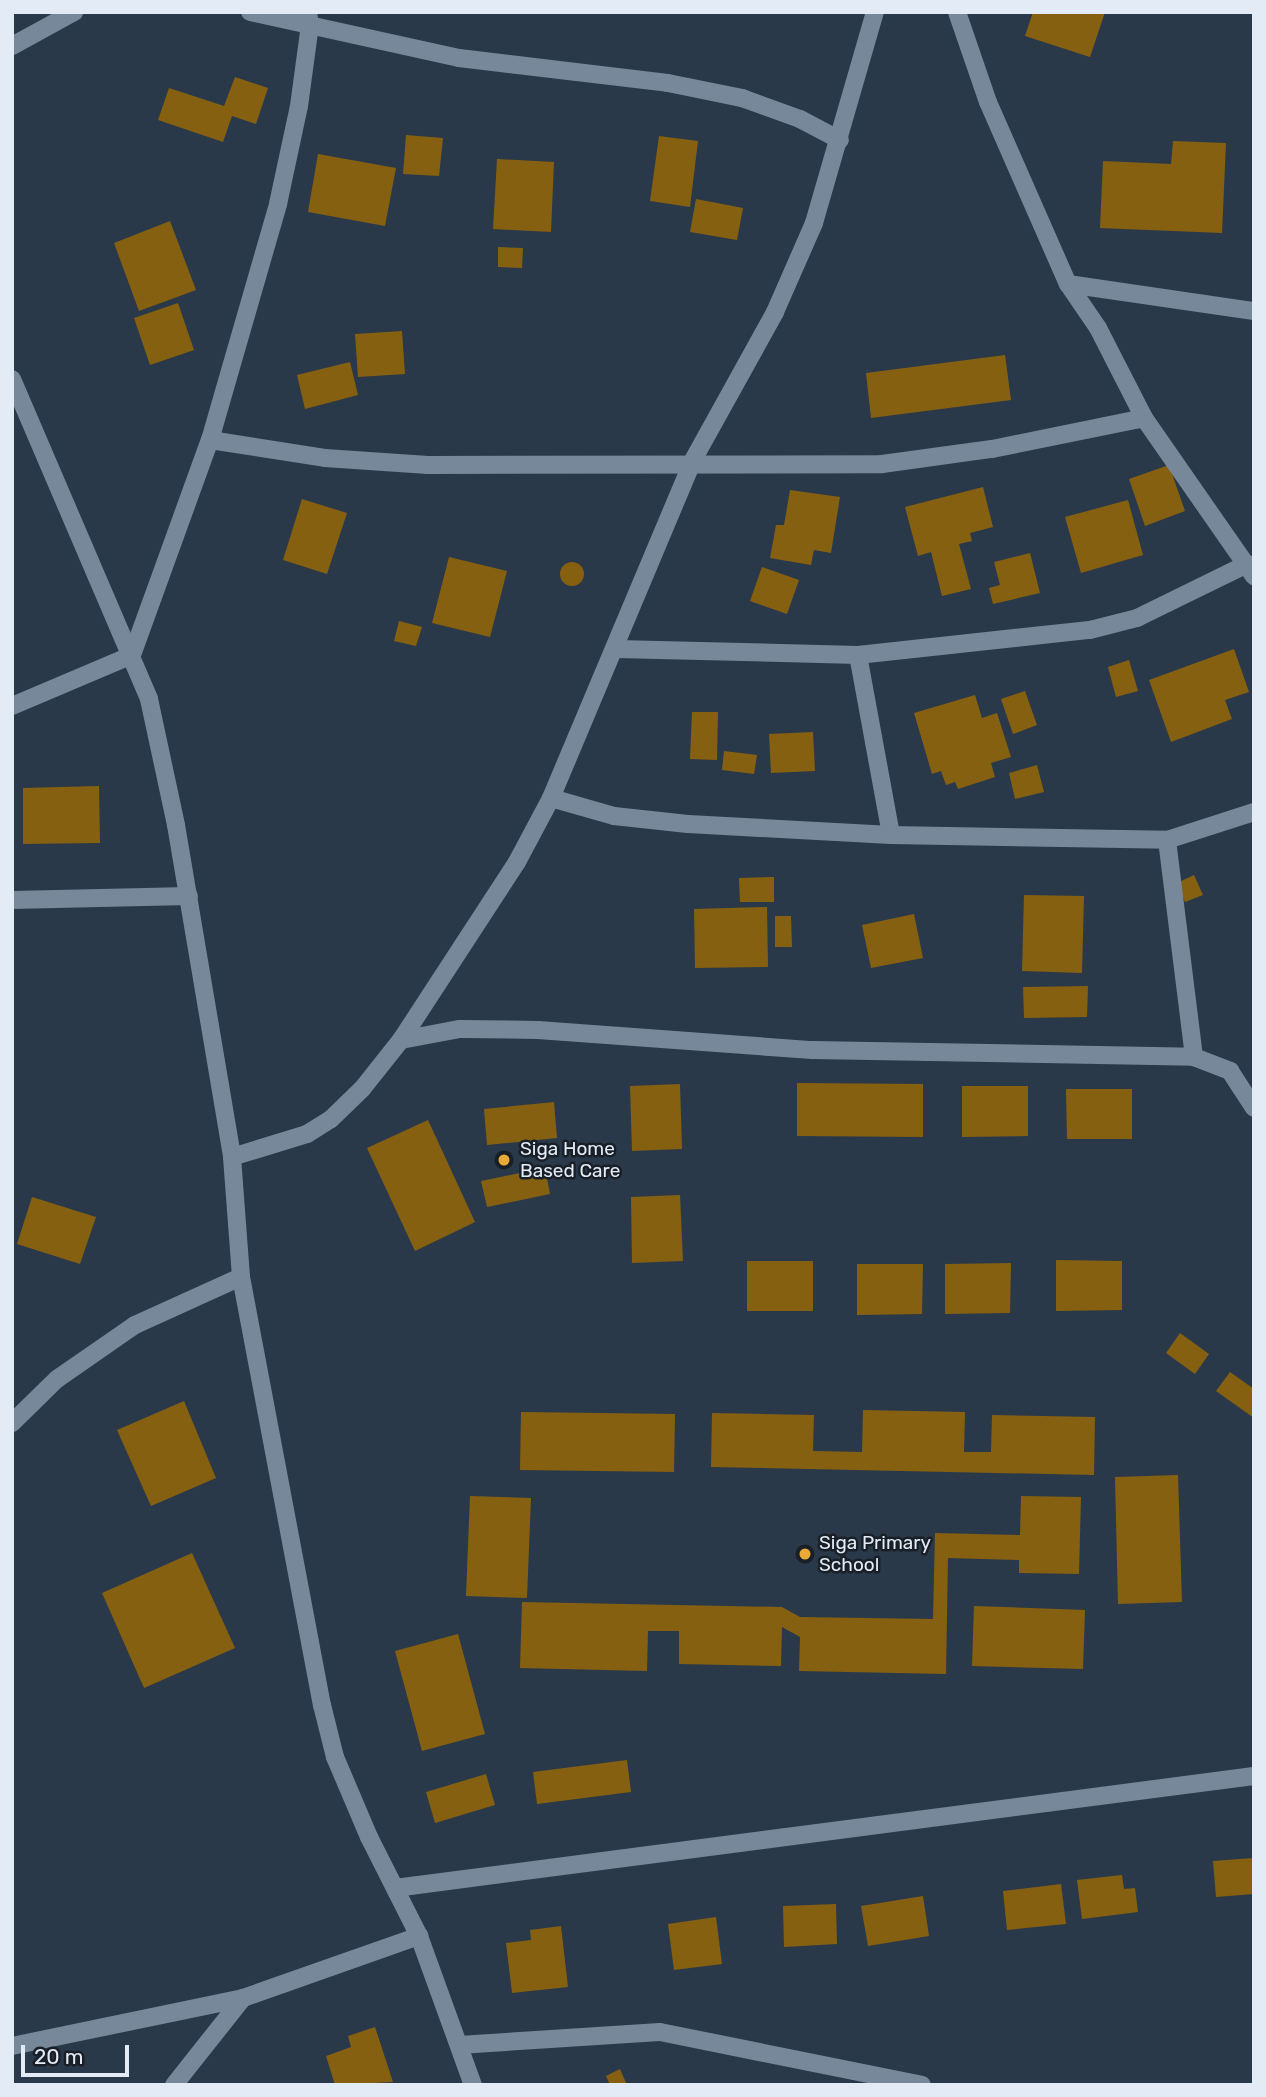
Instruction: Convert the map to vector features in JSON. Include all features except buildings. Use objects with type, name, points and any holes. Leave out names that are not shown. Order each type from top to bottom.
[{"type":"street","points":[[12,46],[74,12]]},
{"type":"street","points":[[250,12],[309,19],[459,58],[668,83],[743,99],[800,119],[839,140]]},
{"type":"street","points":[[232,1157],[307,1134],[331,1119],[401,1040],[517,862],[551,798],[616,649],[692,462],[775,312],[814,223],[875,12]]},
{"type":"street","points":[[616,649],[858,655],[1090,630],[1137,618],[1250,570],[1144,418],[1098,327],[1068,284],[988,102],[957,12]]},
{"type":"street","points":[[12,706],[132,655],[210,440],[278,204],[309,19]]},
{"type":"street","points":[[1068,284],[1254,311]]},
{"type":"street","points":[[12,379],[132,655],[152,712],[188,895],[232,1157],[241,1277],[335,1757],[419,1936],[473,2085]]},
{"type":"street","points":[[210,440],[326,458],[428,465],[692,462],[883,464],[992,449],[1144,418]]},
{"type":"street","points":[[858,655],[891,835]]},
{"type":"street","points":[[551,798],[614,816],[688,824],[891,835],[1167,840],[1254,812]]},
{"type":"street","points":[[1167,840],[1194,1057]]},
{"type":"street","points":[[12,900],[188,895]]},
{"type":"street","points":[[401,1040],[460,1029],[538,1030],[812,1050],[1194,1057],[1230,1071],[1254,1108]]},
{"type":"street","points":[[12,1423],[57,1379],[135,1325],[241,1277]]},
{"type":"street","points":[[395,1888],[1254,1776]]},
{"type":"street","points":[[12,2046],[243,1998],[419,1936]]},
{"type":"street","points":[[174,2085],[243,1998]]},
{"type":"street","points":[[459,2045],[660,2032],[922,2085]]},
{"type":"place","name":"Siga Home Based Care","points":[[504,1160]]},
{"type":"place","name":"Siga Primary School","points":[[805,1554]]}]
